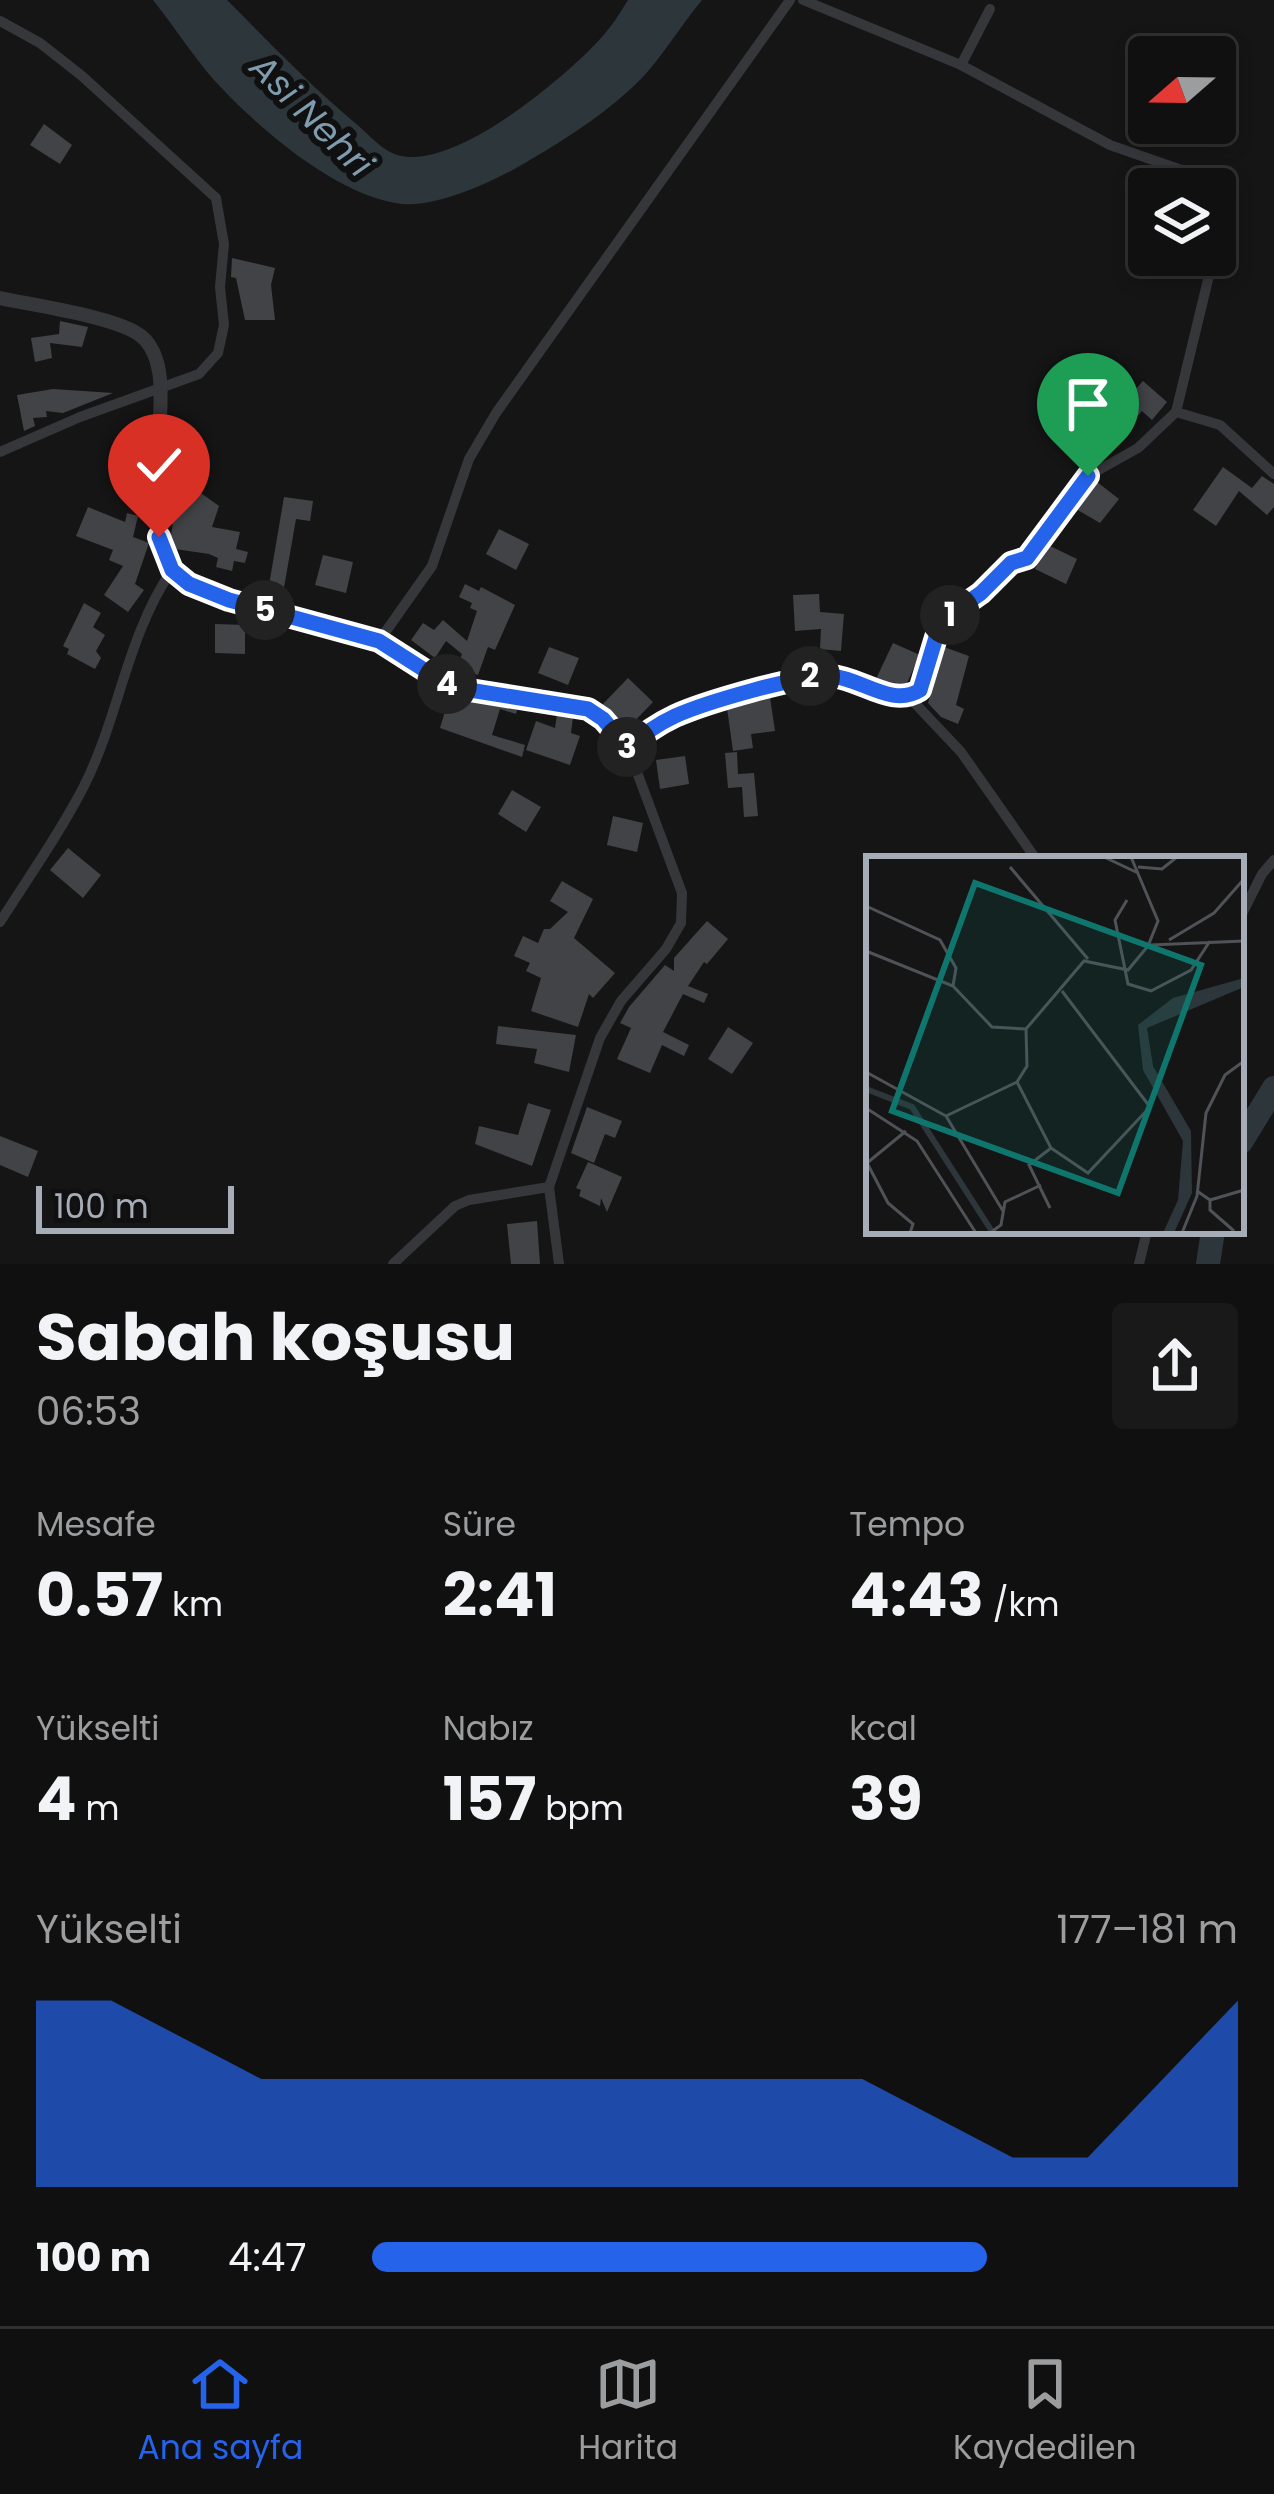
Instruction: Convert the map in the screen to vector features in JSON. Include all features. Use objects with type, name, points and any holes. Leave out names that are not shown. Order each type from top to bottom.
[{"type":"street","points":[[379,641],[432,566],[469,459],[496,412],[790,0]]},
{"type":"street","points":[[802,0],[962,65],[1110,145],[1176,168]]},
{"type":"street","points":[[962,65],[990,9]]},
{"type":"street","points":[[0,21],[40,43],[82,76],[216,198],[224,244],[220,287],[224,325],[218,353],[199,374],[0,452]]},
{"type":"street","points":[[910,697],[920,690],[941,621],[981,593],[1011,563],[1027,558],[1088,476],[1138,448],[1176,412],[1208,276]]},
{"type":"street","points":[[0,298],[139,333],[155,351],[160,387],[155,508],[159,537],[172,570],[189,584],[229,600],[379,641],[451,687],[588,709],[628,748],[682,892],[681,923],[666,949],[621,1000],[600,1039],[549,1187],[559,1264]]},
{"type":"street","points":[[1176,412],[1220,425],[1274,474]]},
{"type":"street","points":[[0,922],[85,784],[130,657],[172,570]]},
{"type":"street","points":[[628,748],[676,716],[809,676],[856,680],[886,694],[910,697],[999,801],[1030,856]]},
{"type":"street","points":[[1244,910],[1274,860]]},
{"type":"street","points":[[393,1264],[455,1206],[549,1187]]},
{"type":"street","points":[[1139,1264],[1146,1234]]},
{"type":"water","name":"Asi Nehri","points":[[153,0],[227,0],[376,142],[390,152],[413,157],[472,139],[534,98],[601,38],[628,0],[702,0],[641,79],[588,123],[485,183],[450,197],[402,204],[351,188],[275,138],[214,80]]},
{"type":"building","points":[[44,124],[72,145],[60,164],[30,145]]},
{"type":"building","points":[[232,258],[275,268],[271,285],[275,320],[245,320],[236,278],[231,277]]},
{"type":"building","points":[[60,321],[88,327],[82,347],[50,343],[52,358],[35,362],[31,338],[59,334]]},
{"type":"building","points":[[1143,381],[1167,402],[1152,420],[1142,411],[1116,442],[1090,428],[1107,392],[1121,405]]},
{"type":"building","points":[[53,389],[113,393],[63,413],[46,411],[47,417],[33,418],[35,426],[24,431],[17,395]]},
{"type":"building","points":[[1223,467],[1252,488],[1262,476],[1274,484],[1274,507],[1267,515],[1239,491],[1216,526],[1193,510]]},
{"type":"building","points":[[167,473],[184,473],[184,481],[219,506],[212,527],[240,532],[236,549],[248,552],[245,563],[234,561],[232,571],[216,567],[218,558],[209,554],[175,549],[171,536],[178,486],[167,505]]},
{"type":"building","points":[[1097,482],[1119,499],[1100,523],[1076,509]]},
{"type":"building","points":[[284,497],[313,501],[310,521],[296,519],[282,599],[267,597]]},
{"type":"building","points":[[88,507],[125,522],[127,513],[138,516],[133,537],[149,543],[135,584],[144,590],[128,612],[104,595],[123,566],[109,560],[113,550],[76,536]]},
{"type":"building","points":[[499,529],[529,544],[516,570],[486,554]]},
{"type":"building","points":[[1048,545],[1077,559],[1066,584],[1035,569]]},
{"type":"building","points":[[323,555],[353,562],[346,593],[315,585]]},
{"type":"building","points":[[465,584],[515,605],[495,650],[488,647],[478,675],[457,668],[462,654],[446,641],[435,658],[411,640],[423,623],[434,630],[443,620],[467,641],[477,611],[459,597]]},
{"type":"building","points":[[819,594],[820,612],[844,614],[841,651],[820,649],[821,629],[795,631],[793,595]]},
{"type":"building","points":[[84,603],[101,613],[93,627],[105,635],[96,651],[101,658],[95,669],[67,654],[69,649],[63,646]]},
{"type":"building","points":[[215,624],[245,625],[245,654],[215,653]]},
{"type":"building","points":[[893,643],[920,655],[906,685],[876,679]]},
{"type":"building","points":[[549,647],[579,658],[568,685],[538,673]]},
{"type":"building","points":[[944,647],[969,656],[956,705],[964,709],[958,724],[941,717],[928,703]]},
{"type":"building","points":[[628,678],[653,702],[627,729],[602,705]]},
{"type":"building","points":[[770,697],[775,731],[751,734],[753,748],[733,751],[727,708]]},
{"type":"building","points":[[449,698],[518,706],[516,714],[500,709],[492,735],[525,745],[522,757],[440,728]]},
{"type":"building","points":[[557,714],[573,717],[571,733],[580,736],[570,765],[526,750],[536,721],[555,728]]},
{"type":"building","points":[[737,752],[738,774],[754,773],[758,816],[744,817],[742,787],[728,788],[725,753]]},
{"type":"building","points":[[685,756],[689,784],[660,789],[656,760]]},
{"type":"building","points":[[512,790],[541,807],[526,832],[498,814]]},
{"type":"building","points":[[613,816],[643,823],[637,852],[607,845]]},
{"type":"building","points":[[68,848],[101,875],[83,898],[50,870]]},
{"type":"building","points":[[562,881],[593,899],[574,938],[615,973],[593,998],[589,994],[578,1027],[531,1011],[541,978],[526,971],[530,963],[514,956],[523,936],[538,943],[544,929],[568,912],[550,901]]},
{"type":"building","points":[[707,921],[728,939],[688,986],[708,994],[704,1003],[683,994],[663,1032],[689,1045],[684,1056],[662,1045],[650,1073],[617,1059],[631,1028],[620,1023],[629,1007],[665,965],[674,971],[674,958]]},
{"type":"building","points":[[498,1026],[576,1035],[569,1072],[534,1063],[537,1049],[496,1044]]},
{"type":"building","points":[[728,1027],[753,1043],[732,1074],[708,1059]]},
{"type":"building","points":[[528,1103],[551,1110],[532,1166],[475,1144],[479,1126],[518,1135]]},
{"type":"building","points":[[587,1107],[622,1121],[615,1138],[605,1134],[594,1163],[571,1153]]},
{"type":"building","points":[[0,1136],[38,1151],[28,1177],[0,1165]]},
{"type":"building","points":[[588,1162],[622,1177],[607,1212],[601,1198],[600,1206],[579,1196],[581,1190],[576,1188]]},
{"type":"building","points":[[537,1221],[540,1264],[511,1264],[507,1224]]},
{"type":"waterway","points":[[1244,1137],[1274,1088]]},
{"type":"waterway","points":[[1208,1264],[1213,1234]]},
{"type":"route","points":[[159,537],[172,570],[189,584],[229,600],[379,641],[451,687],[588,709],[628,748],[676,716],[809,676],[856,680],[886,694],[910,697],[920,690],[941,621],[963,608],[1011,563],[1027,558],[1088,476]]}]
